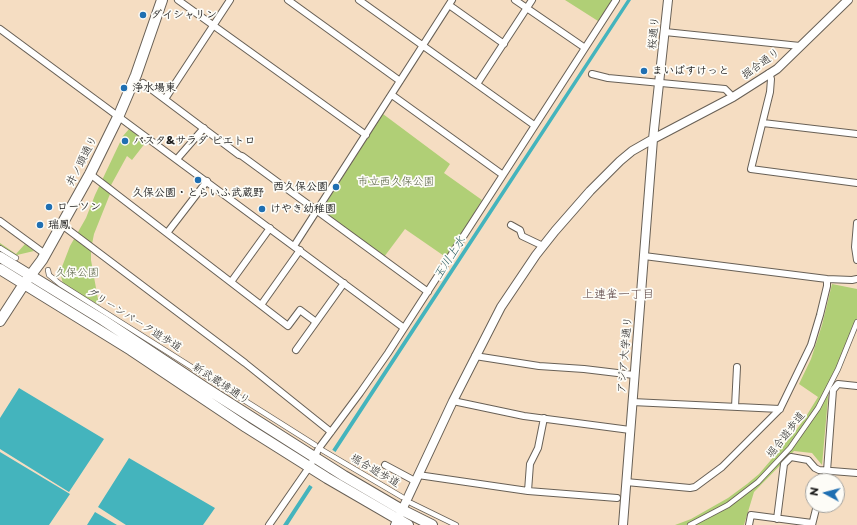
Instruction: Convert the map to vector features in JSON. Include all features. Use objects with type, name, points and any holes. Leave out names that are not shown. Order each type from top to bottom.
[{"type":"main road","name":"井ノ頭通り","points":[[0,321],[45,254],[90,174],[136,75],[162,0]]},
{"type":"main road","name":"新武蔵境通り","points":[[0,257],[103,320],[315,460],[327,478],[397,522],[408,525]]},
{"type":"main road","name":"新武蔵境通り","points":[[0,269],[131,350],[246,427],[315,460],[336,464],[402,510],[432,525]]},
{"type":"street","points":[[178,0],[366,135]]},
{"type":"street","points":[[165,99],[230,0]]},
{"type":"street","points":[[288,0],[400,81]]},
{"type":"street","points":[[359,0],[368,2],[423,46],[534,125]]},
{"type":"street","points":[[515,0],[585,48]]},
{"type":"street","points":[[477,84],[532,0]]},
{"type":"street","points":[[269,525],[315,460],[319,448],[360,393],[428,292],[534,125],[616,0]]},
{"type":"street","name":"桜通り","points":[[653,139],[668,0]]},
{"type":"street","name":"掘合通り","points":[[397,522],[416,478],[453,401],[501,306],[543,246],[590,191],[632,151],[733,97],[777,69],[848,0]]},
{"type":"street","points":[[294,246],[451,2],[504,44]]},
{"type":"street","points":[[0,29],[404,328]]},
{"type":"street","points":[[665,32],[800,46]]},
{"type":"street","points":[[769,73],[771,79],[770,92],[751,169],[857,183]]},
{"type":"street","points":[[592,74],[608,78],[659,84],[725,89],[733,97]]},
{"type":"street","points":[[143,83],[239,155],[317,210],[428,292]]},
{"type":"street","points":[[392,95],[503,175]]},
{"type":"street","points":[[763,123],[857,134]]},
{"type":"street","points":[[177,159],[204,128]]},
{"type":"street","name":"アジア大学通り","points":[[622,525],[653,139]]},
{"type":"street","points":[[90,174],[288,326],[300,310],[316,322]]},
{"type":"street","points":[[167,233],[207,181]]},
{"type":"street","points":[[0,221],[45,254]]},
{"type":"street","points":[[857,223],[855,248],[857,260]]},
{"type":"street","points":[[62,225],[245,363],[331,432]]},
{"type":"street","points":[[511,225],[520,230],[522,236],[543,246]]},
{"type":"street","points":[[231,282],[270,228]]},
{"type":"street","points":[[0,248],[16,258]]},
{"type":"street","points":[[261,305],[300,250]]},
{"type":"street","points":[[644,256],[827,279],[857,279]]},
{"type":"street","name":"グリーンパーク遊歩道","points":[[48,270],[49,275],[60,284],[315,445]]},
{"type":"street","points":[[626,482],[690,488],[695,487],[722,467],[780,409],[811,346],[822,308],[827,279]]},
{"type":"street","points":[[296,350],[344,283]]},
{"type":"street","name":"堀合遊歩道","points":[[690,525],[728,505],[758,482],[790,448],[818,408],[838,369],[857,322]]},
{"type":"street","points":[[475,356],[539,366],[584,369],[634,375]]},
{"type":"street","points":[[734,407],[737,367]]},
{"type":"street","points":[[826,471],[833,390],[838,384],[857,386]]},
{"type":"street","points":[[453,401],[524,416],[630,430]]},
{"type":"street","points":[[632,402],[780,409]]},
{"type":"street","points":[[528,491],[530,464],[538,448],[544,418]]},
{"type":"street","points":[[777,519],[784,464],[791,456],[808,460],[814,468],[820,470],[857,472]]},
{"type":"street","name":"堀合遊歩道","points":[[336,464],[402,498]]},
{"type":"street","points":[[385,465],[416,478],[528,491],[617,498]]},
{"type":"street","points":[[411,503],[456,525]]},
{"type":"street","points":[[749,525],[751,515],[812,524],[815,513]]},
{"type":"green space","points":[[565,0],[612,0],[598,21]]},
{"type":"green space","name":"市立西久保公園","points":[[383,114],[450,164],[444,173],[482,200],[447,258],[405,229],[384,257],[322,211]]},
{"type":"green space","name":"久保公園","points":[[129,129],[146,142],[132,160],[127,156],[110,187],[110,194],[94,234],[91,249],[91,260],[99,305],[63,284],[60,272],[70,246],[86,218],[95,195],[123,136]]},
{"type":"green space","points":[[0,243],[16,254],[25,244],[34,251],[16,256],[0,246]]},
{"type":"green space","points":[[832,284],[857,289],[857,322],[829,387],[822,465],[812,453],[794,451],[754,492],[744,525],[675,525],[691,519],[728,498],[747,484],[759,474],[805,418],[818,397],[799,384],[811,359],[822,325]]},
{"type":"water","points":[[627,0],[631,0],[288,525],[283,525]]},
{"type":"water","points":[[19,388],[104,439],[69,492],[0,449],[0,418]]},
{"type":"water","points":[[0,452],[70,494],[49,525],[0,525]]},
{"type":"water","points":[[129,458],[215,508],[203,525],[126,525],[98,507]]},
{"type":"water","points":[[95,512],[117,525],[87,525]]},
{"type":"pier","points":[[331,449],[337,453],[314,488],[308,484]]},
{"type":"place","name":"ダイシャリン","points":[[143,15]]},
{"type":"place","name":"まいばすけっと","points":[[644,71]]},
{"type":"place","name":"浄水場東","points":[[124,88]]},
{"type":"place","name":"パスタ&サラダ ピエトロ","points":[[125,141]]},
{"type":"place","name":"久保公園・とらいふ武蔵野","points":[[198,180]]},
{"type":"place","name":"西久保公園","points":[[336,187]]},
{"type":"place","name":"ローソン","points":[[49,207]]},
{"type":"place","name":"けやき幼稚園","points":[[262,209]]},
{"type":"place","name":"瑞鳳","points":[[40,225]]},
{"type":"district","name":"上連雀一丁目","points":[[618,295]]},
{"type":"water label","name":"玉川上水","points":[[450,258]]}]
